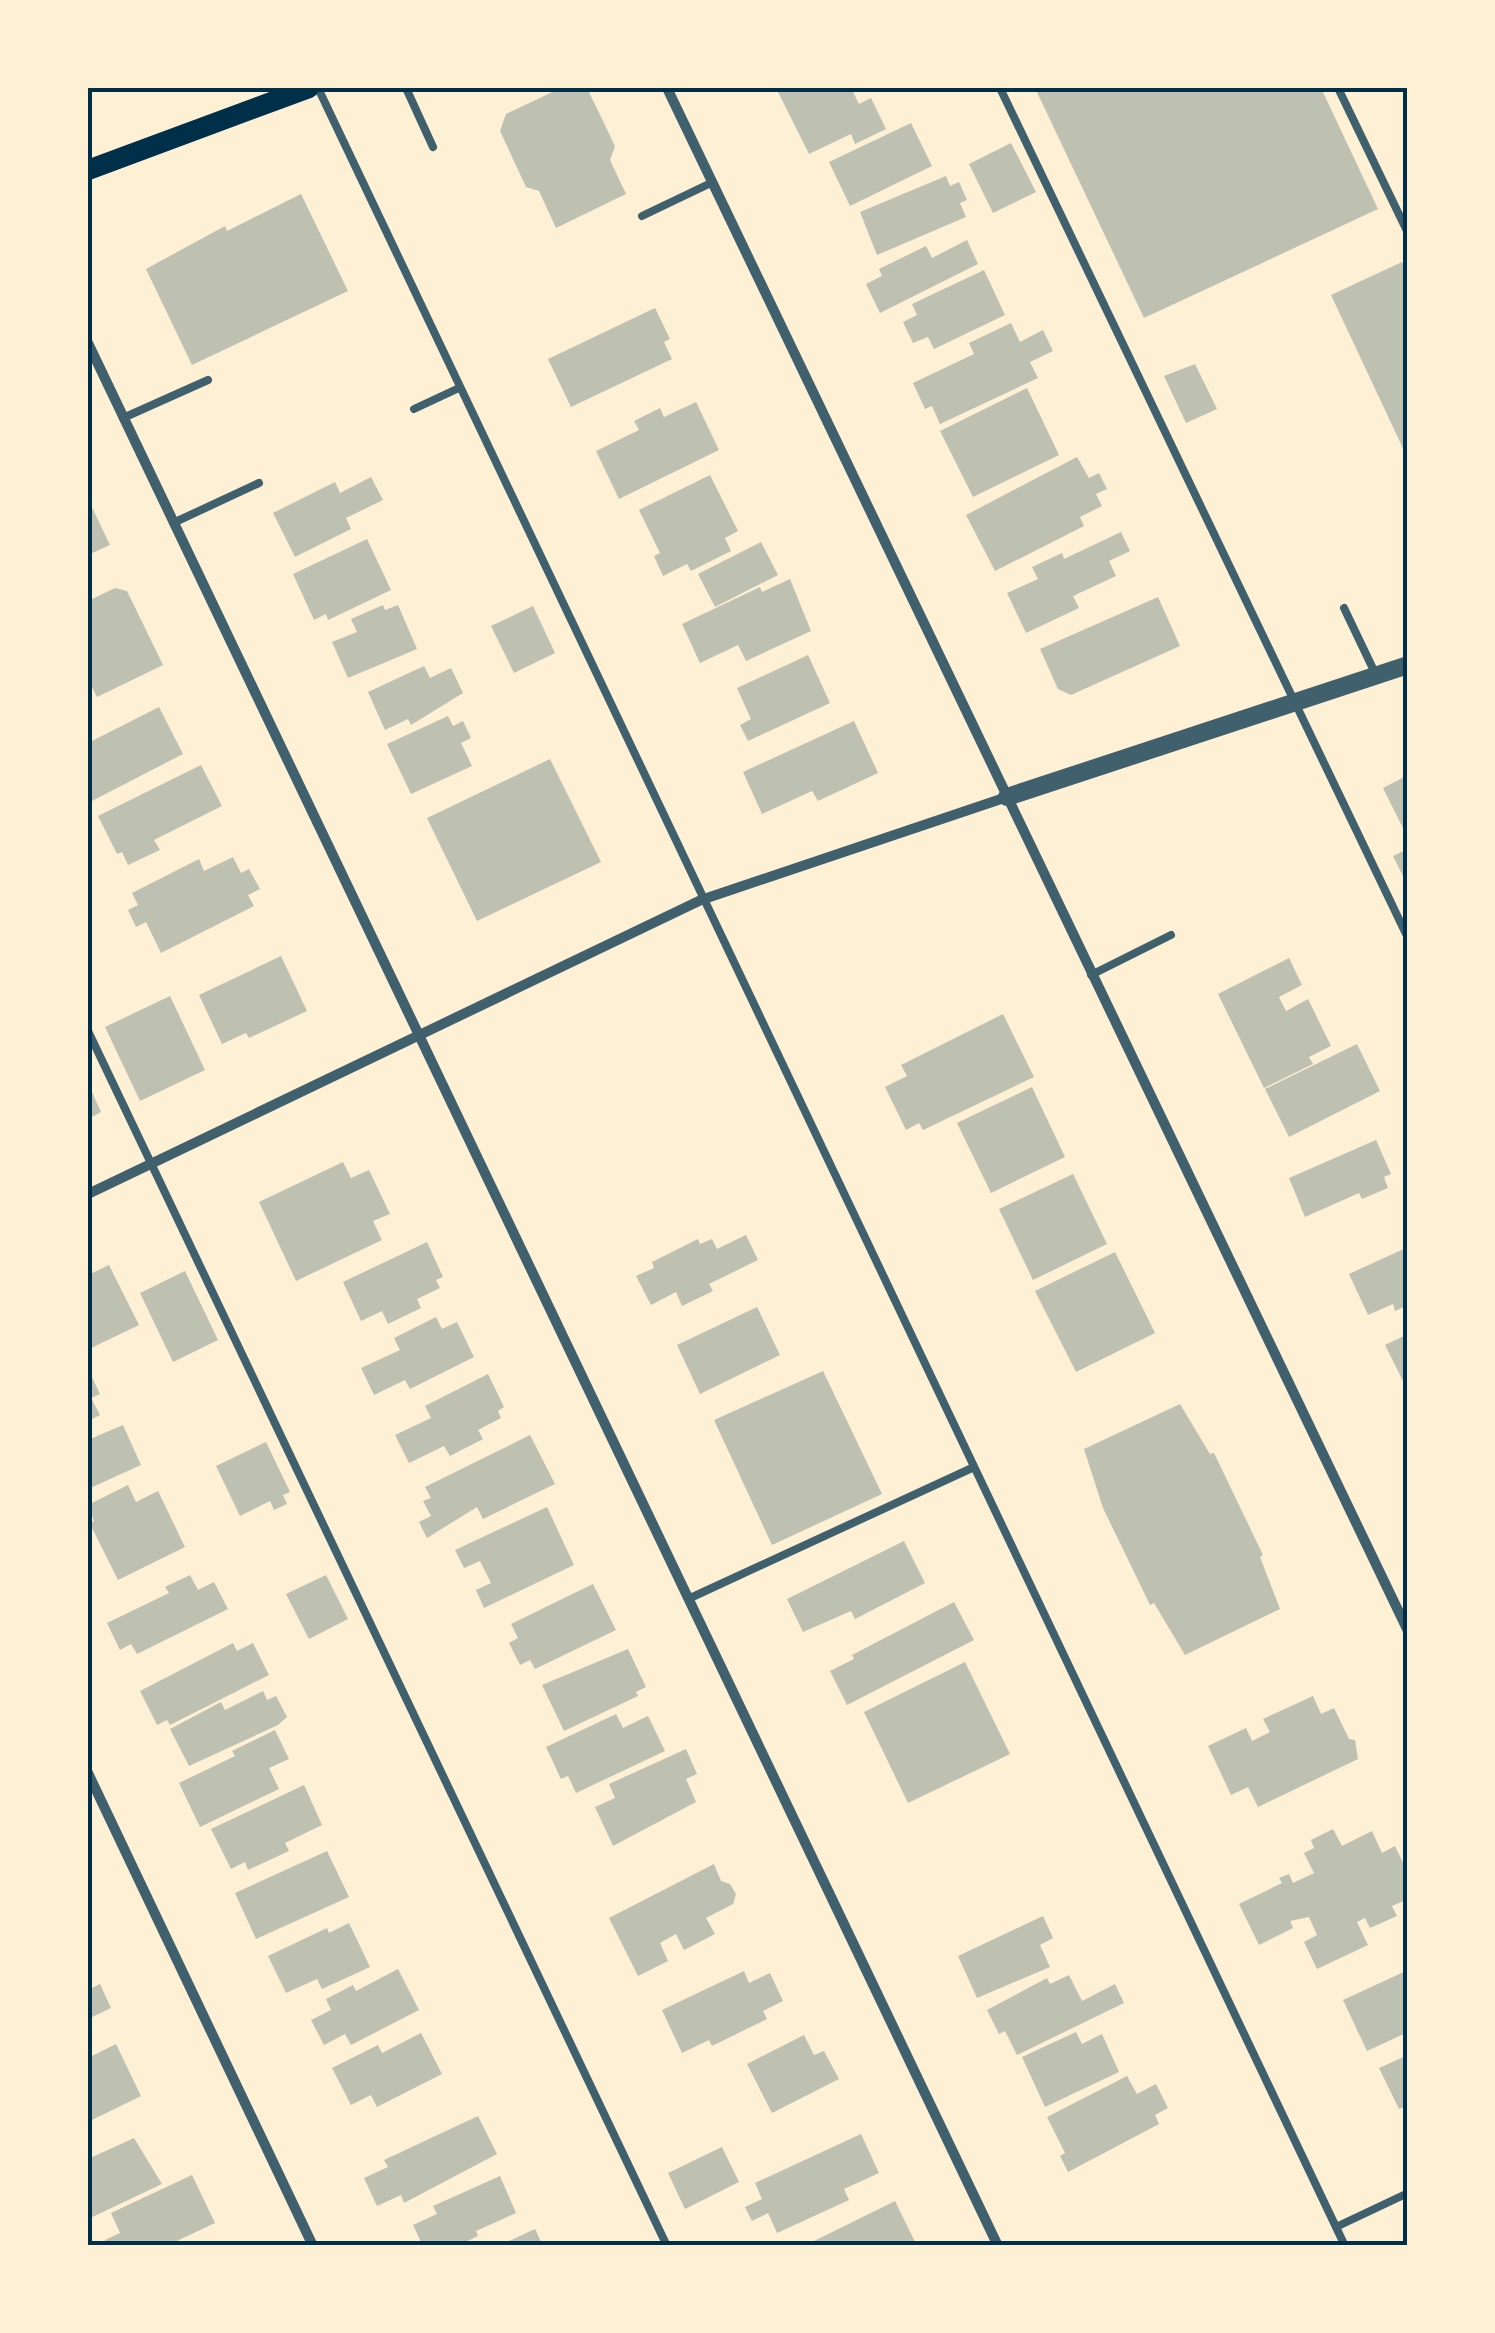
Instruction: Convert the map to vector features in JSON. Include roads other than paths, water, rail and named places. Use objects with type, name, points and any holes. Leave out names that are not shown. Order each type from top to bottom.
[{"type":"main road","points":[[88,170],[309,88]]},
{"type":"street","points":[[667,88],[1408,1632]]},
{"type":"street","points":[[88,343],[998,2246]]},
{"type":"street","points":[[88,1194],[701,900],[1408,664]]},
{"type":"street","points":[[88,1773],[314,2246]]},
{"type":"lane","points":[[318,88],[701,900],[1345,2246]]},
{"type":"lane","points":[[406,88],[433,147]]},
{"type":"lane","points":[[1000,88],[1408,938]]},
{"type":"lane","points":[[1338,88],[1408,232]]},
{"type":"lane","points":[[642,216],[713,182]]},
{"type":"lane","points":[[124,418],[208,380]]},
{"type":"lane","points":[[414,410],[460,388]]},
{"type":"lane","points":[[173,524],[259,483]]},
{"type":"lane","points":[[1344,608],[1376,675]]},
{"type":"lane","points":[[1091,976],[1171,935]]},
{"type":"lane","points":[[88,1031],[668,2246]]},
{"type":"lane","points":[[688,1599],[972,1468]]},
{"type":"lane","points":[[1336,2227],[1408,2193]]}]
